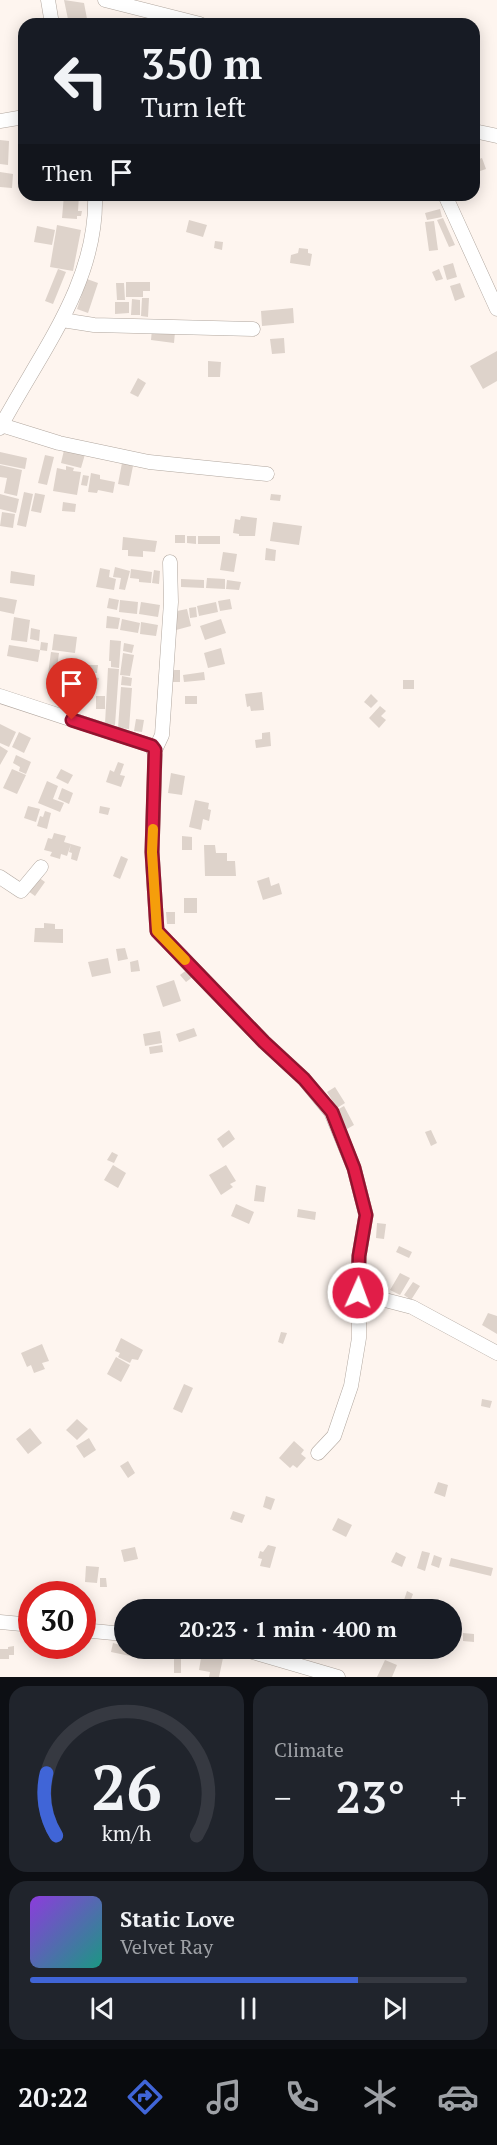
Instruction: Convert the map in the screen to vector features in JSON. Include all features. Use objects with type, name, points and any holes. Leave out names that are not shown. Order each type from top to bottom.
[{"type":"street","points":[[48,0],[51,18]]},
{"type":"street","points":[[105,0],[176,18]]},
{"type":"street","points":[[0,121],[18,118]]},
{"type":"street","points":[[480,132],[497,136]]},
{"type":"street","points":[[95,201],[89,251],[62,320],[1,427],[59,443],[149,462],[267,474]]},
{"type":"street","points":[[448,201],[497,309]]},
{"type":"street","points":[[62,320],[94,325],[253,329]]},
{"type":"street","points":[[170,562],[171,602],[162,735],[155,750],[152,852],[157,931],[256,1034],[304,1079],[332,1112],[354,1168],[366,1215],[359,1256],[359,1338],[351,1386],[333,1436],[318,1453]]},
{"type":"street","points":[[0,696],[152,746],[155,750]]},
{"type":"street","points":[[0,877],[21,891],[41,867]]},
{"type":"street","points":[[358,1293],[412,1307],[497,1353]]},
{"type":"street","points":[[0,1622],[18,1624]]},
{"type":"street","points":[[96,1631],[114,1633]]},
{"type":"street","points":[[277,1659],[338,1677]]},
{"type":"building","points":[[64,0],[84,3],[87,18],[68,18]]},
{"type":"building","points":[[0,140],[9,141],[8,165],[0,164]]},
{"type":"building","points":[[482,158],[486,169],[480,171],[480,159]]},
{"type":"building","points":[[0,172],[13,174],[12,188],[0,187]]},
{"type":"building","points":[[63,201],[79,201],[78,211],[82,211],[81,216],[77,216],[77,219],[62,218]]},
{"type":"building","points":[[440,209],[442,217],[427,220],[425,213]]},
{"type":"building","points":[[443,218],[455,245],[449,247],[437,220]]},
{"type":"building","points":[[189,220],[207,225],[203,237],[186,232]]},
{"type":"building","points":[[434,221],[438,250],[429,251],[425,222]]},
{"type":"building","points":[[57,225],[81,230],[73,271],[50,267]]},
{"type":"building","points":[[37,226],[55,230],[52,245],[34,242]]},
{"type":"building","points":[[215,241],[223,242],[222,250],[214,248]]},
{"type":"building","points":[[299,248],[308,249],[308,253],[312,254],[310,266],[290,263],[291,255],[298,253]]},
{"type":"building","points":[[453,263],[457,277],[447,280],[443,266]]},
{"type":"building","points":[[58,269],[66,272],[53,304],[45,301]]},
{"type":"building","points":[[439,269],[443,279],[436,281],[432,272]]},
{"type":"building","points":[[87,279],[98,283],[88,313],[77,309]]},
{"type":"building","points":[[126,282],[150,282],[150,291],[143,291],[143,297],[126,297]]},
{"type":"building","points":[[116,283],[124,283],[125,300],[117,300]]},
{"type":"building","points":[[460,283],[465,297],[455,301],[450,286]]},
{"type":"building","points":[[142,298],[149,298],[148,317],[141,316]]},
{"type":"building","points":[[132,299],[140,300],[140,315],[131,315]]},
{"type":"building","points":[[115,302],[129,302],[129,313],[115,314]]},
{"type":"building","points":[[293,308],[294,323],[262,326],[261,311]]},
{"type":"building","points":[[152,329],[175,332],[174,343],[151,340]]},
{"type":"building","points":[[284,338],[285,353],[272,354],[270,339]]},
{"type":"building","points":[[497,351],[497,381],[483,389],[470,366]]},
{"type":"building","points":[[208,361],[221,362],[220,377],[208,377]]},
{"type":"building","points":[[138,378],[146,383],[138,397],[130,393]]},
{"type":"building","points":[[65,446],[86,451],[81,468],[61,463]]},
{"type":"building","points":[[0,452],[27,458],[25,469],[0,464]]},
{"type":"building","points":[[45,455],[54,457],[47,485],[38,483]]},
{"type":"building","points":[[122,463],[133,466],[129,486],[118,484]]},
{"type":"building","points":[[0,465],[22,470],[17,496],[4,493],[7,478],[0,477]]},
{"type":"building","points":[[66,466],[74,468],[73,471],[81,472],[77,495],[53,491],[57,468],[66,470]]},
{"type":"building","points":[[91,473],[100,475],[100,479],[115,482],[113,493],[98,490],[97,493],[88,492]]},
{"type":"building","points":[[83,475],[89,476],[87,486],[81,485]]},
{"type":"building","points":[[24,492],[33,494],[26,527],[17,525]]},
{"type":"building","points":[[35,493],[45,495],[41,513],[31,511]]},
{"type":"building","points":[[0,494],[19,499],[16,513],[0,509]]},
{"type":"building","points":[[271,494],[281,495],[280,501],[270,500]]},
{"type":"building","points":[[63,502],[76,504],[75,512],[62,511]]},
{"type":"building","points":[[2,512],[15,514],[13,528],[0,526]]},
{"type":"building","points":[[241,516],[257,518],[255,536],[239,536],[233,533],[235,519],[240,520]]},
{"type":"building","points":[[273,522],[302,526],[299,545],[270,541]]},
{"type":"building","points":[[175,535],[185,535],[185,543],[175,543]]},
{"type":"building","points":[[187,536],[196,536],[196,544],[187,543]]},
{"type":"building","points":[[198,536],[220,536],[220,544],[198,544]]},
{"type":"building","points":[[123,537],[157,541],[155,552],[143,551],[143,557],[128,556],[128,550],[122,550]]},
{"type":"building","points":[[266,548],[276,550],[275,561],[265,560]]},
{"type":"building","points":[[223,552],[237,554],[234,572],[220,570]]},
{"type":"building","points":[[115,567],[130,571],[125,590],[119,589],[121,578],[113,577]]},
{"type":"building","points":[[100,568],[110,570],[109,577],[116,579],[114,590],[96,587]]},
{"type":"building","points":[[131,569],[152,572],[151,583],[139,582],[139,579],[130,578]]},
{"type":"building","points":[[154,570],[160,571],[159,584],[152,583]]},
{"type":"building","points":[[11,571],[35,575],[34,586],[10,583]]},
{"type":"building","points":[[207,578],[225,579],[225,589],[206,588]]},
{"type":"building","points":[[181,579],[204,580],[204,588],[181,587]]},
{"type":"building","points":[[227,580],[241,582],[239,590],[226,589]]},
{"type":"building","points":[[0,597],[17,600],[14,614],[0,611]]},
{"type":"building","points":[[109,598],[119,600],[117,610],[107,608]]},
{"type":"building","points":[[230,599],[232,609],[220,611],[218,601]]},
{"type":"building","points":[[120,600],[138,602],[137,614],[119,612]]},
{"type":"building","points":[[141,602],[160,605],[158,617],[139,614]]},
{"type":"building","points":[[216,602],[218,612],[199,616],[197,606]]},
{"type":"building","points":[[196,607],[197,617],[190,618],[189,608]]},
{"type":"building","points":[[187,609],[191,626],[176,630],[172,612]]},
{"type":"building","points":[[107,616],[120,618],[118,629],[106,628]]},
{"type":"building","points":[[14,617],[30,620],[27,642],[11,640]]},
{"type":"building","points":[[122,619],[140,623],[138,633],[120,630]]},
{"type":"building","points":[[221,619],[226,633],[205,640],[200,626]]},
{"type":"building","points":[[141,622],[158,625],[156,636],[140,634]]},
{"type":"building","points":[[31,628],[40,630],[39,641],[30,639]]},
{"type":"building","points":[[54,634],[77,637],[75,653],[52,650]]},
{"type":"building","points":[[110,640],[121,641],[119,668],[111,667],[111,661],[109,661]]},
{"type":"building","points":[[41,642],[48,643],[47,651],[40,650]]},
{"type":"building","points":[[124,643],[134,645],[132,653],[123,651]]},
{"type":"building","points":[[9,645],[40,650],[38,662],[7,656]]},
{"type":"building","points":[[221,648],[225,664],[208,668],[204,653]]},
{"type":"building","points":[[51,652],[59,653],[56,675],[48,674]]},
{"type":"building","points":[[123,653],[134,655],[130,676],[120,675]]},
{"type":"building","points":[[87,665],[98,665],[97,673],[87,672]]},
{"type":"building","points":[[108,668],[119,669],[115,725],[105,724]]},
{"type":"building","points":[[170,670],[180,670],[180,682],[170,682]]},
{"type":"building","points":[[204,672],[205,680],[184,682],[183,675]]},
{"type":"building","points":[[79,675],[99,678],[97,686],[78,683]]},
{"type":"building","points":[[122,676],[132,678],[131,686],[121,685]]},
{"type":"building","points":[[403,680],[414,680],[414,689],[403,689]]},
{"type":"building","points":[[121,687],[132,688],[129,729],[118,728]]},
{"type":"building","points":[[262,692],[264,710],[251,711],[250,706],[247,707],[245,694]]},
{"type":"building","points":[[371,694],[378,701],[371,708],[364,702]]},
{"type":"building","points":[[96,696],[105,696],[105,709],[96,709]]},
{"type":"building","points":[[185,696],[197,696],[197,704],[185,704]]},
{"type":"building","points":[[380,706],[386,711],[381,716],[386,720],[379,728],[369,718]]},
{"type":"building","points":[[136,719],[144,720],[142,732],[134,731]]},
{"type":"building","points":[[0,724],[16,732],[9,747],[0,743]]},
{"type":"building","points":[[19,732],[31,738],[24,753],[12,747]]},
{"type":"building","points":[[270,732],[271,746],[256,748],[255,740],[262,739],[262,733]]},
{"type":"building","points":[[0,746],[8,751],[0,765]]},
{"type":"building","points":[[16,755],[31,762],[26,774],[19,771],[20,767],[13,763]]},
{"type":"building","points":[[118,762],[124,764],[120,775],[125,776],[121,787],[106,782],[110,770],[114,772]]},
{"type":"building","points":[[12,769],[26,775],[17,794],[3,788]]},
{"type":"building","points":[[61,769],[73,775],[68,784],[56,778]]},
{"type":"building","points":[[171,773],[185,776],[182,795],[168,793]]},
{"type":"building","points":[[47,781],[58,786],[53,799],[64,803],[60,812],[38,803]]},
{"type":"building","points":[[62,788],[73,793],[69,804],[58,799]]},
{"type":"building","points":[[195,800],[209,803],[208,809],[211,810],[209,821],[203,819],[201,830],[189,827]]},
{"type":"building","points":[[28,806],[40,809],[36,822],[24,818]]},
{"type":"building","points":[[100,806],[110,808],[108,815],[99,813]]},
{"type":"building","points":[[45,811],[51,813],[47,829],[37,826],[40,816],[43,817]]},
{"type":"building","points":[[54,833],[66,836],[64,842],[71,844],[67,856],[61,854],[60,859],[50,856],[52,852],[44,850],[48,838],[52,839]]},
{"type":"building","points":[[182,836],[192,837],[192,850],[182,850]]},
{"type":"building","points":[[71,844],[81,847],[77,861],[71,859],[72,853],[69,852]]},
{"type":"building","points":[[204,845],[215,845],[216,853],[227,853],[227,861],[235,861],[236,876],[205,876]]},
{"type":"building","points":[[121,856],[128,859],[120,879],[113,876]]},
{"type":"building","points":[[38,877],[45,882],[35,896],[28,891]]},
{"type":"building","points":[[269,877],[271,886],[279,883],[282,894],[263,900],[257,881]]},
{"type":"building","points":[[184,898],[197,898],[197,913],[184,913]]},
{"type":"building","points":[[166,912],[175,912],[175,924],[167,924]]},
{"type":"building","points":[[44,923],[55,924],[55,929],[63,929],[63,943],[34,942],[35,928],[44,928]]},
{"type":"building","points":[[125,948],[128,959],[118,961],[116,949]]},
{"type":"building","points":[[108,958],[111,973],[92,977],[88,962]]},
{"type":"building","points":[[138,960],[140,971],[131,972],[130,962]]},
{"type":"building","points":[[188,969],[194,976],[186,982],[180,975]]},
{"type":"building","points":[[174,980],[181,1001],[163,1007],[156,986]]},
{"type":"building","points":[[194,1028],[197,1036],[179,1042],[176,1034]]},
{"type":"building","points":[[160,1031],[162,1043],[145,1046],[143,1034]]},
{"type":"building","points":[[162,1045],[163,1052],[150,1054],[149,1047]]},
{"type":"building","points":[[335,1087],[345,1103],[337,1108],[327,1092]]},
{"type":"building","points":[[344,1106],[354,1125],[347,1129],[337,1110]]},
{"type":"building","points":[[229,1130],[235,1139],[223,1148],[217,1139]]},
{"type":"building","points":[[431,1130],[437,1143],[431,1146],[425,1132]]},
{"type":"building","points":[[112,1152],[118,1155],[114,1163],[107,1160]]},
{"type":"building","points":[[113,1165],[126,1173],[118,1188],[104,1180]]},
{"type":"building","points":[[226,1165],[236,1181],[230,1184],[233,1187],[221,1195],[209,1175]]},
{"type":"building","points":[[256,1185],[266,1187],[264,1202],[254,1201]]},
{"type":"building","points":[[236,1204],[254,1212],[249,1224],[231,1216]]},
{"type":"building","points":[[298,1209],[316,1212],[315,1220],[297,1217]]},
{"type":"building","points":[[377,1223],[386,1224],[384,1239],[376,1238]]},
{"type":"building","points":[[399,1246],[412,1252],[409,1258],[396,1252]]},
{"type":"building","points":[[400,1273],[410,1278],[400,1295],[390,1290]]},
{"type":"building","points":[[413,1282],[420,1286],[411,1300],[404,1295]]},
{"type":"building","points":[[488,1313],[497,1316],[497,1334],[482,1325]]},
{"type":"building","points":[[281,1332],[287,1333],[283,1344],[278,1342]]},
{"type":"building","points":[[121,1338],[143,1350],[138,1360],[132,1359],[130,1363],[118,1357],[120,1353],[115,1351]]},
{"type":"building","points":[[42,1344],[49,1361],[42,1363],[45,1369],[34,1373],[31,1365],[27,1367],[21,1353]]},
{"type":"building","points":[[116,1357],[130,1365],[121,1382],[107,1374]]},
{"type":"building","points":[[184,1384],[193,1388],[182,1413],[173,1409]]},
{"type":"building","points":[[482,1399],[492,1401],[490,1408],[481,1406]]},
{"type":"building","points":[[77,1419],[88,1429],[77,1440],[66,1430]]},
{"type":"building","points":[[30,1428],[42,1443],[28,1454],[16,1439]]},
{"type":"building","points":[[89,1438],[96,1450],[84,1458],[76,1446]]},
{"type":"building","points":[[294,1441],[304,1450],[301,1454],[306,1458],[297,1468],[293,1465],[290,1468],[279,1458]]},
{"type":"building","points":[[128,1461],[135,1473],[128,1478],[120,1466]]},
{"type":"building","points":[[438,1482],[448,1485],[445,1497],[434,1493]]},
{"type":"building","points":[[266,1496],[275,1499],[271,1510],[263,1507]]},
{"type":"building","points":[[233,1511],[245,1515],[242,1523],[230,1519]]},
{"type":"building","points":[[338,1518],[352,1525],[346,1537],[332,1530]]},
{"type":"building","points":[[268,1545],[276,1547],[270,1568],[260,1566],[262,1559],[258,1558],[260,1551],[263,1552]]},
{"type":"building","points":[[135,1547],[138,1559],[124,1562],[121,1550]]},
{"type":"building","points":[[422,1551],[430,1553],[425,1571],[417,1568]]},
{"type":"building","points":[[396,1552],[406,1557],[402,1567],[391,1562]]},
{"type":"building","points":[[434,1555],[442,1558],[439,1568],[431,1565]]},
{"type":"building","points":[[451,1558],[493,1568],[491,1576],[449,1566]]},
{"type":"building","points":[[86,1566],[99,1567],[97,1583],[96,1581],[85,1581]]},
{"type":"building","points":[[100,1578],[106,1578],[107,1587],[100,1587]]},
{"type":"building","points":[[407,1591],[413,1594],[411,1599],[404,1599]]},
{"type":"building","points":[[463,1633],[474,1634],[474,1642],[463,1641]]},
{"type":"building","points":[[14,1646],[14,1655],[9,1655],[9,1659],[0,1659],[0,1649]]},
{"type":"building","points":[[174,1659],[181,1659],[181,1673],[174,1673]]},
{"type":"building","points":[[201,1659],[223,1659],[219,1677],[209,1677],[210,1672],[199,1670]]},
{"type":"building","points":[[385,1660],[397,1665],[392,1677],[377,1677]]},
{"type":"slow traffic","points":[[153,829],[152,852],[157,931],[185,960]]},
{"type":"route","points":[[72,720],[152,746],[155,750],[152,852],[157,931],[264,1042],[304,1079],[332,1112],[354,1168],[366,1215],[359,1256],[358,1293]]}]
